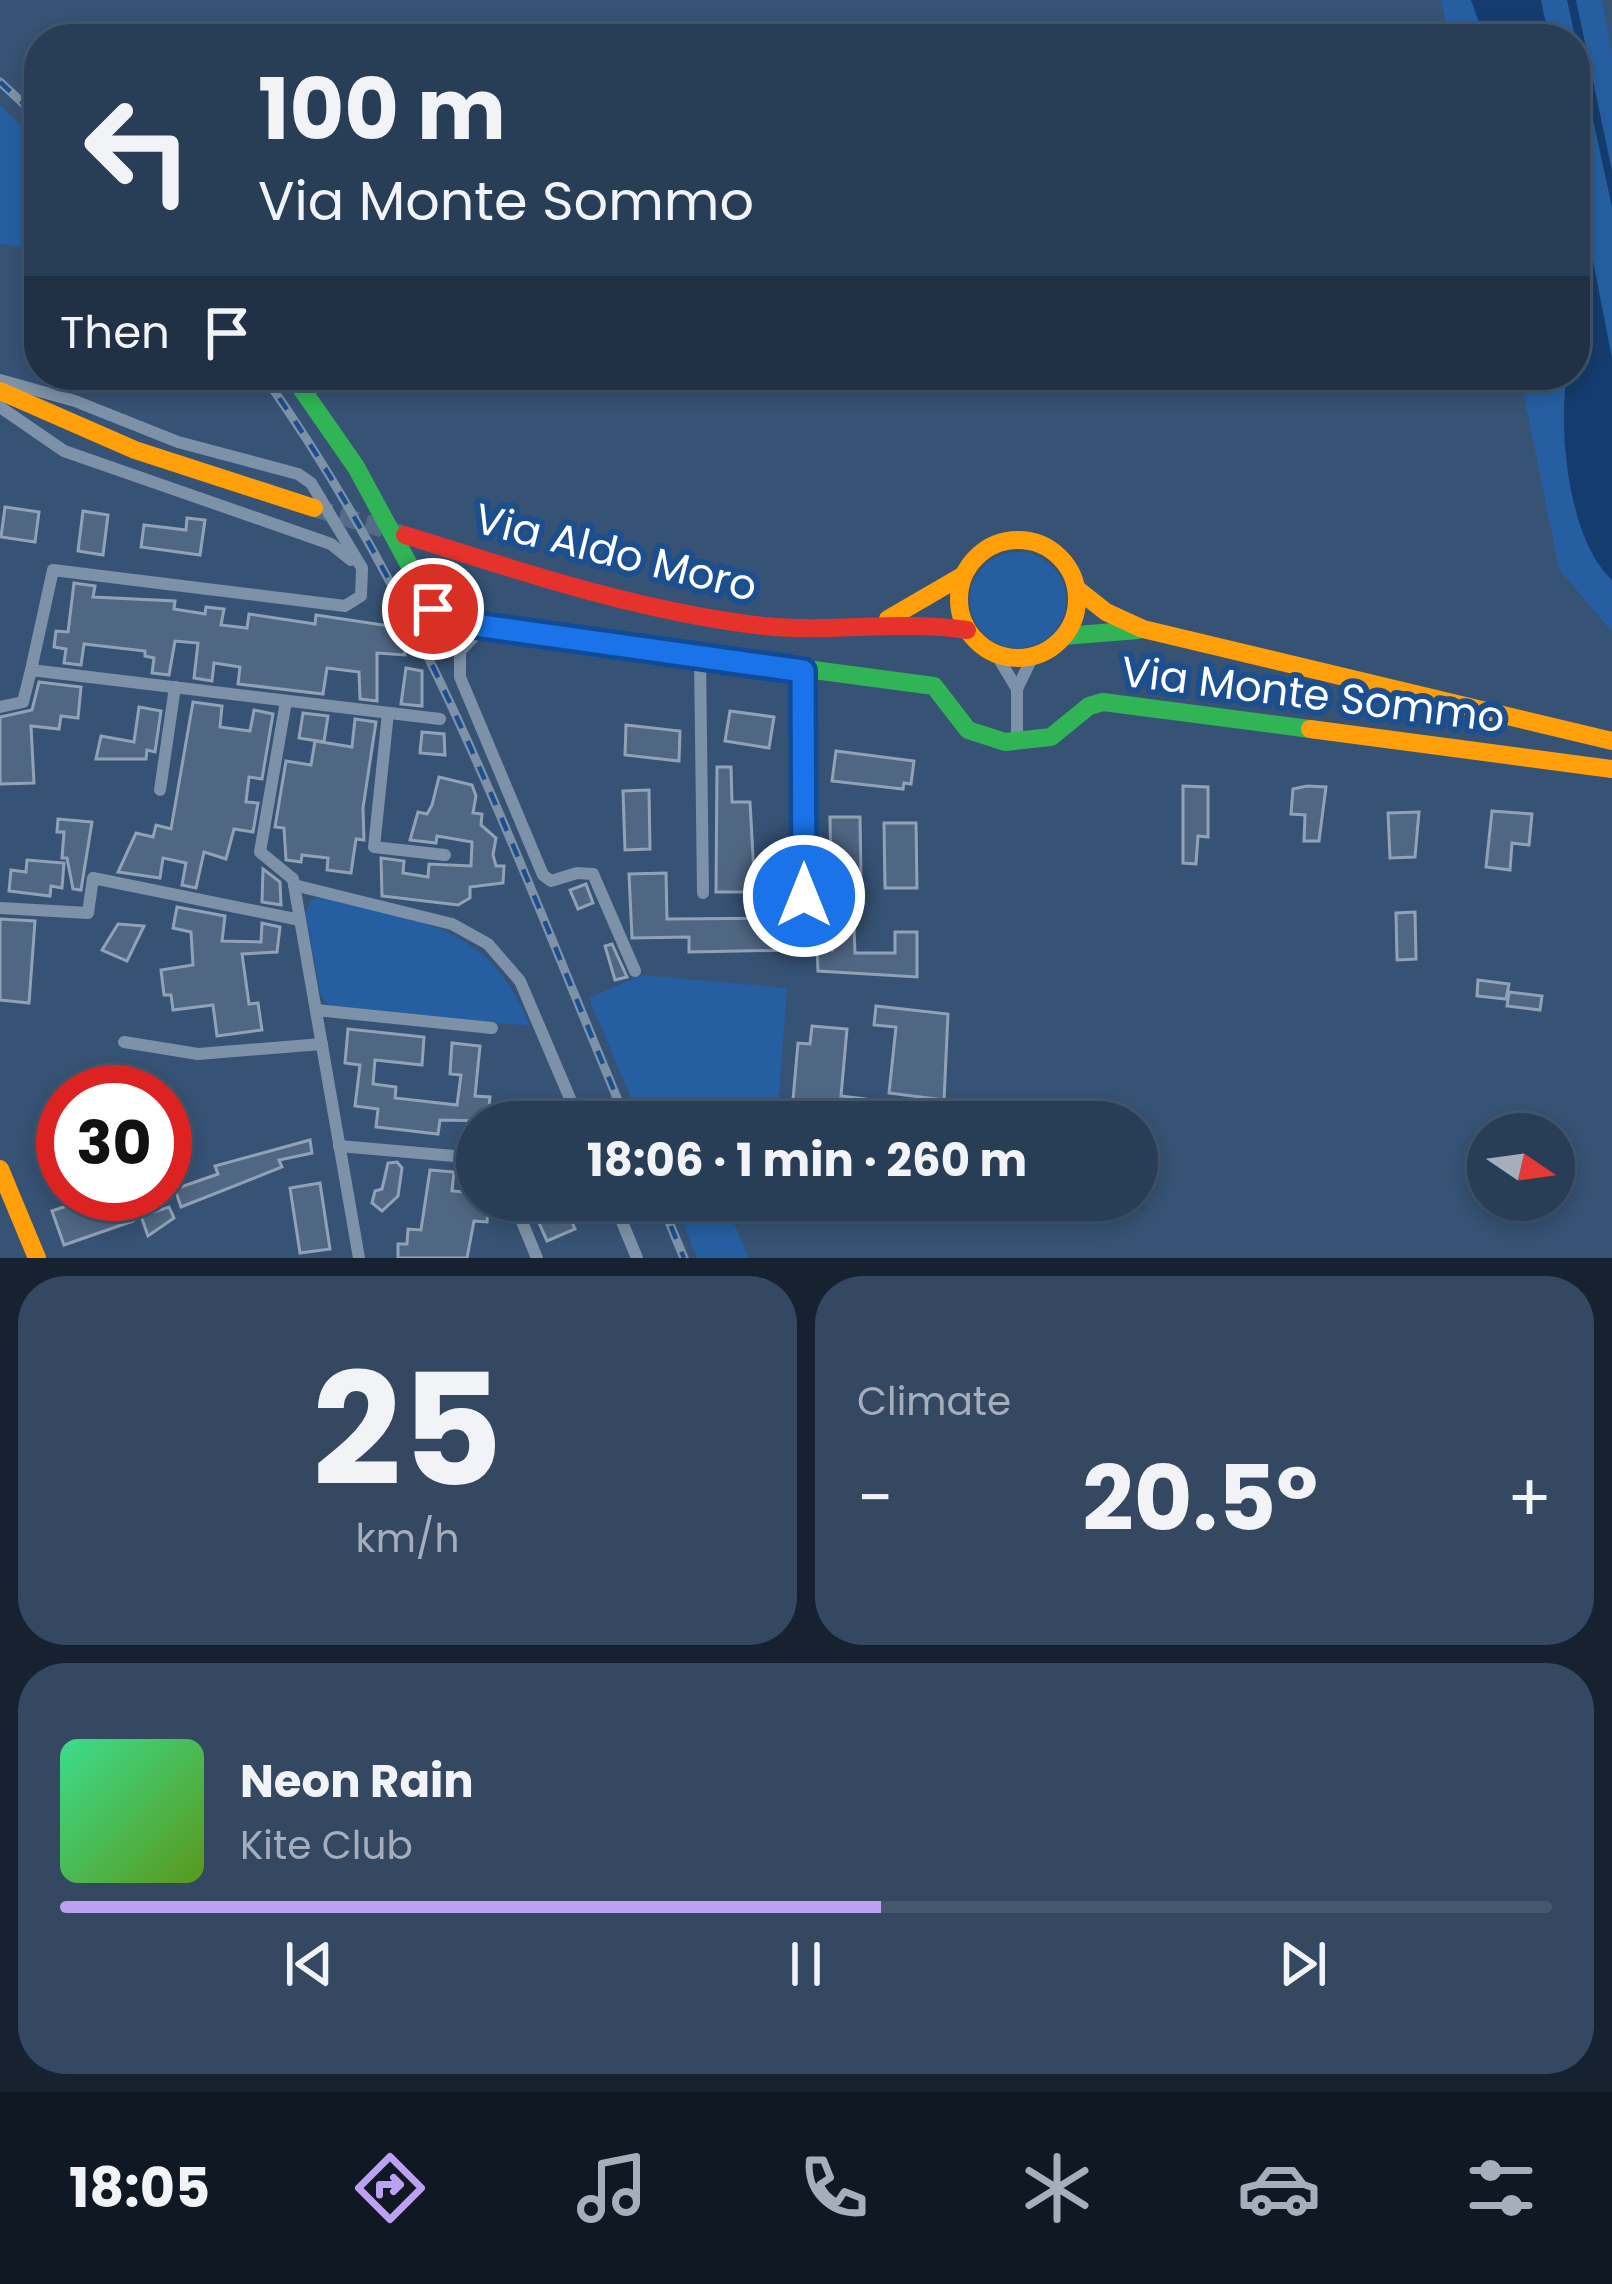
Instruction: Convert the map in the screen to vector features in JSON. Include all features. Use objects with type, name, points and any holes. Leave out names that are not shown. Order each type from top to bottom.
[{"type":"main road","points":[[302,390],[356,467],[439,617],[700,658],[934,686],[972,734],[1017,739]]},
{"type":"main road","points":[[0,391],[136,450],[314,508]]},
{"type":"main road","name":"Via Aldo Moro","points":[[405,535],[597,592],[725,621],[806,629],[884,621],[968,630]]},
{"type":"main road","points":[[1143,629],[1064,636],[1034,656],[996,654],[968,630],[959,605],[964,574],[973,561],[999,543],[1030,542],[1058,556],[1077,590],[1106,612],[1143,629],[1612,741]]},
{"type":"main road","name":"Via Aldo Moro","points":[[884,621],[931,599],[964,574]]},
{"type":"main road","points":[[1064,636],[1075,613],[1077,590]]},
{"type":"main road","name":"Via Monte Sommo","points":[[1017,739],[1056,735],[1084,706],[1103,702],[1612,770]]},
{"type":"main road","points":[[0,1169],[38,1258]]},
{"type":"street","points":[[0,707],[23,702],[52,570],[345,606],[357,602],[364,582],[345,538],[298,474],[178,442],[36,390]]},
{"type":"street","points":[[0,407],[64,451],[331,544],[350,558],[364,582]]},
{"type":"street","points":[[484,627],[464,643],[460,677],[543,875],[551,881],[577,873],[593,874],[635,971]]},
{"type":"street","points":[[996,654],[1017,688]]},
{"type":"street","points":[[1017,739],[1017,688],[1034,656]]},
{"type":"street","points":[[700,658],[703,893]]},
{"type":"street","points":[[31,670],[440,719]]},
{"type":"street","points":[[803,671],[804,896],[851,897],[859,903]]},
{"type":"street","points":[[160,790],[175,687]]},
{"type":"street","points":[[286,700],[260,852],[289,871],[294,885],[359,1258]]},
{"type":"street","points":[[388,713],[374,847],[445,855]]},
{"type":"street","points":[[0,908],[88,914],[92,878],[300,920]]},
{"type":"street","points":[[294,885],[460,927],[500,955],[520,981],[571,1101]]},
{"type":"street","points":[[316,1010],[492,1028]]},
{"type":"street","points":[[124,1042],[187,1054],[322,1044]]},
{"type":"street","points":[[340,1146],[456,1156]]},
{"type":"street","points":[[522,1221],[537,1258]]},
{"type":"street","points":[[622,1221],[637,1258]]},
{"type":"shaded area","points":[[1441,0],[1602,0],[1612,53],[1612,632],[1559,569],[1523,390],[1590,390],[1590,24],[1446,24]]},
{"type":"shaded area","points":[[1471,0],[1541,0],[1546,24],[1480,24]]},
{"type":"shaded area","points":[[1567,0],[1576,0],[1581,24],[1572,24]]},
{"type":"shaded area","points":[[1590,66],[1612,171],[1612,207],[1590,106]]},
{"type":"shaded area","points":[[0,105],[24,128],[24,248],[0,244]]},
{"type":"shaded area","points":[[1590,246],[1612,358],[1612,580],[1597,562],[1576,512],[1566,454],[1566,390],[1590,390]]},
{"type":"shaded area","points":[[1018,552],[1036,555],[1052,566],[1063,582],[1063,618],[1052,634],[1036,645],[1018,648],[1000,645],[984,634],[973,618],[970,600],[973,582],[984,566],[1000,555]]},
{"type":"shaded area","points":[[323,896],[420,922],[472,946],[513,991],[530,1026],[328,1005],[321,996],[306,914],[310,901]]},
{"type":"shaded area","points":[[642,975],[787,988],[779,1101],[632,1101],[589,998]]},
{"type":"shaded area","points":[[682,1221],[733,1221],[749,1258],[697,1258]]},
{"type":"building","points":[[5,507],[39,512],[35,542],[1,537]]},
{"type":"building","points":[[83,511],[108,515],[103,555],[78,551]]},
{"type":"building","points":[[187,518],[205,520],[200,555],[141,547],[144,525],[186,530]]},
{"type":"building","points":[[74,583],[95,586],[93,597],[175,601],[174,609],[205,614],[206,607],[224,609],[221,625],[247,628],[249,614],[315,624],[316,615],[403,628],[405,655],[377,653],[377,701],[360,699],[359,672],[327,668],[323,694],[238,684],[240,667],[214,663],[212,681],[194,678],[198,643],[175,641],[169,675],[152,673],[154,658],[145,656],[145,651],[84,644],[81,665],[64,663],[66,649],[54,647],[56,631],[68,632]]},
{"type":"building","points":[[406,668],[422,671],[422,706],[401,704]]},
{"type":"building","points":[[39,682],[81,687],[78,718],[61,716],[59,729],[31,726],[34,783],[0,784],[0,717],[32,710]]},
{"type":"building","points":[[193,702],[222,706],[220,727],[250,731],[254,710],[273,714],[262,779],[249,777],[246,802],[258,803],[253,832],[234,829],[226,859],[204,852],[196,888],[182,885],[186,863],[163,858],[160,878],[118,872],[136,833],[153,837],[156,825],[171,829]]},
{"type":"building","points":[[139,707],[161,711],[155,752],[147,750],[146,759],[96,759],[101,736],[134,742]]},
{"type":"building","points":[[730,711],[774,717],[769,748],[725,741]]},
{"type":"building","points":[[303,713],[328,716],[324,742],[299,738]]},
{"type":"building","points":[[355,719],[376,722],[363,808],[364,840],[356,839],[351,873],[327,870],[328,858],[302,855],[301,862],[286,860],[284,828],[275,827],[286,761],[311,765],[315,741],[352,747]]},
{"type":"building","points":[[626,725],[680,731],[679,761],[625,755]]},
{"type":"building","points":[[422,732],[444,734],[445,755],[420,753]]},
{"type":"building","points":[[836,751],[914,761],[911,784],[904,783],[903,789],[832,781]]},
{"type":"building","points":[[717,767],[731,767],[732,802],[750,802],[755,892],[716,892]]},
{"type":"building","points":[[439,777],[472,785],[476,796],[473,813],[482,814],[481,825],[496,838],[493,855],[496,866],[504,866],[503,883],[470,887],[470,898],[458,905],[382,896],[381,858],[404,861],[403,873],[428,877],[429,864],[471,866],[472,842],[437,836],[436,843],[410,840],[418,812],[427,814],[432,805]]},
{"type":"building","points":[[1183,786],[1208,787],[1208,837],[1198,836],[1196,864],[1183,863]]},
{"type":"building","points":[[1326,787],[1319,841],[1304,841],[1305,815],[1291,814],[1293,789]]},
{"type":"building","points":[[649,790],[650,849],[625,850],[623,791]]},
{"type":"building","points":[[1492,811],[1532,814],[1529,845],[1512,843],[1510,870],[1486,867]]},
{"type":"building","points":[[1419,812],[1415,857],[1390,858],[1388,813]]},
{"type":"building","points":[[830,817],[860,817],[861,876],[831,876]]},
{"type":"building","points":[[58,819],[92,822],[81,890],[73,889],[67,858],[62,858],[64,832],[57,832]]},
{"type":"building","points":[[884,823],[916,823],[917,888],[885,888]]},
{"type":"building","points":[[27,860],[64,863],[62,888],[51,886],[50,896],[9,891],[11,870],[26,872]]},
{"type":"building","points":[[263,869],[280,882],[281,905],[262,902]]},
{"type":"building","points":[[666,873],[667,919],[795,918],[796,950],[689,952],[689,937],[632,938],[629,874]]},
{"type":"building","points":[[586,884],[593,903],[578,909],[570,890]]},
{"type":"building","points":[[177,907],[225,916],[222,941],[261,942],[262,923],[280,927],[277,952],[242,954],[249,1004],[258,1003],[262,1030],[217,1036],[213,1005],[173,1010],[171,995],[164,995],[161,970],[193,965],[191,932],[173,928]]},
{"type":"building","points":[[1415,912],[1416,959],[1397,960],[1396,913]]},
{"type":"building","points":[[0,919],[35,921],[29,1003],[0,1000]]},
{"type":"building","points":[[118,924],[144,926],[127,961],[102,950]]},
{"type":"building","points":[[854,927],[855,953],[895,953],[895,932],[917,932],[917,977],[818,971],[817,948],[832,950],[832,928]]},
{"type":"building","points":[[612,944],[627,977],[615,980],[605,946]]},
{"type":"building","points":[[1478,980],[1509,984],[1506,999],[1477,996]]},
{"type":"building","points":[[1509,992],[1542,996],[1540,1010],[1507,1006]]},
{"type":"building","points":[[876,1006],[948,1014],[944,1100],[889,1093],[896,1027],[874,1025]]},
{"type":"building","points":[[812,1026],[847,1029],[841,1096],[866,1101],[793,1101],[798,1043],[810,1044]]},
{"type":"building","points":[[348,1029],[424,1037],[422,1065],[375,1060],[373,1084],[396,1087],[395,1098],[456,1105],[456,1120],[440,1120],[438,1134],[376,1127],[378,1109],[355,1106],[360,1065],[345,1063]]},
{"type":"building","points":[[452,1043],[480,1046],[475,1096],[490,1097],[490,1101],[458,1101],[461,1075],[450,1074]]},
{"type":"building","points":[[310,1140],[312,1153],[279,1160],[282,1167],[192,1203],[192,1183],[218,1174],[215,1166]]},
{"type":"building","points":[[397,1162],[402,1168],[398,1196],[382,1211],[372,1203],[375,1191],[382,1189],[388,1163]]},
{"type":"building","points":[[430,1170],[454,1172],[456,1221],[474,1221],[467,1258],[398,1258],[398,1244],[407,1244],[408,1229],[421,1230]]},
{"type":"building","points":[[320,1183],[330,1249],[300,1253],[290,1188]]},
{"type":"building","points":[[56,1221],[133,1221],[64,1245]]},
{"type":"building","points":[[143,1221],[170,1221],[148,1236]]},
{"type":"building","points":[[538,1221],[571,1221],[575,1229],[547,1241]]},
{"type":"tunnel","points":[[314,508],[401,534]]},
{"type":"railway","points":[[0,82],[24,104]]},
{"type":"railway","points":[[273,390],[374,552],[422,644],[508,833],[618,1101]]},
{"type":"railway","points":[[669,1221],[684,1258]]},
{"type":"traffic: fast","points":[[302,390],[356,467],[433,609],[446,621],[934,686],[968,730],[1005,742],[1051,737],[1089,706],[1103,702],[1310,729]]},
{"type":"traffic: fast","points":[[1064,636],[1138,630]]},
{"type":"traffic: slow","points":[[0,391],[135,450],[314,508]]},
{"type":"traffic: slow","points":[[1018,540],[1041,545],[1060,557],[1072,576],[1077,599],[1072,622],[1060,641],[1041,653],[1018,658],[995,653],[976,641],[964,622],[959,599],[964,576],[976,557],[995,545],[1018,540]]},
{"type":"traffic: slow","points":[[888,619],[962,576]]},
{"type":"traffic: slow","points":[[1077,589],[1106,612],[1143,629],[1612,741]]},
{"type":"traffic: slow","points":[[1310,729],[1612,769]]},
{"type":"traffic: slow","points":[[0,1169],[37,1258]]},
{"type":"traffic: jam","points":[[405,535],[582,589],[718,620],[789,628],[967,630]]},
{"type":"route","points":[[433,609],[446,621],[803,671],[804,896]]}]
